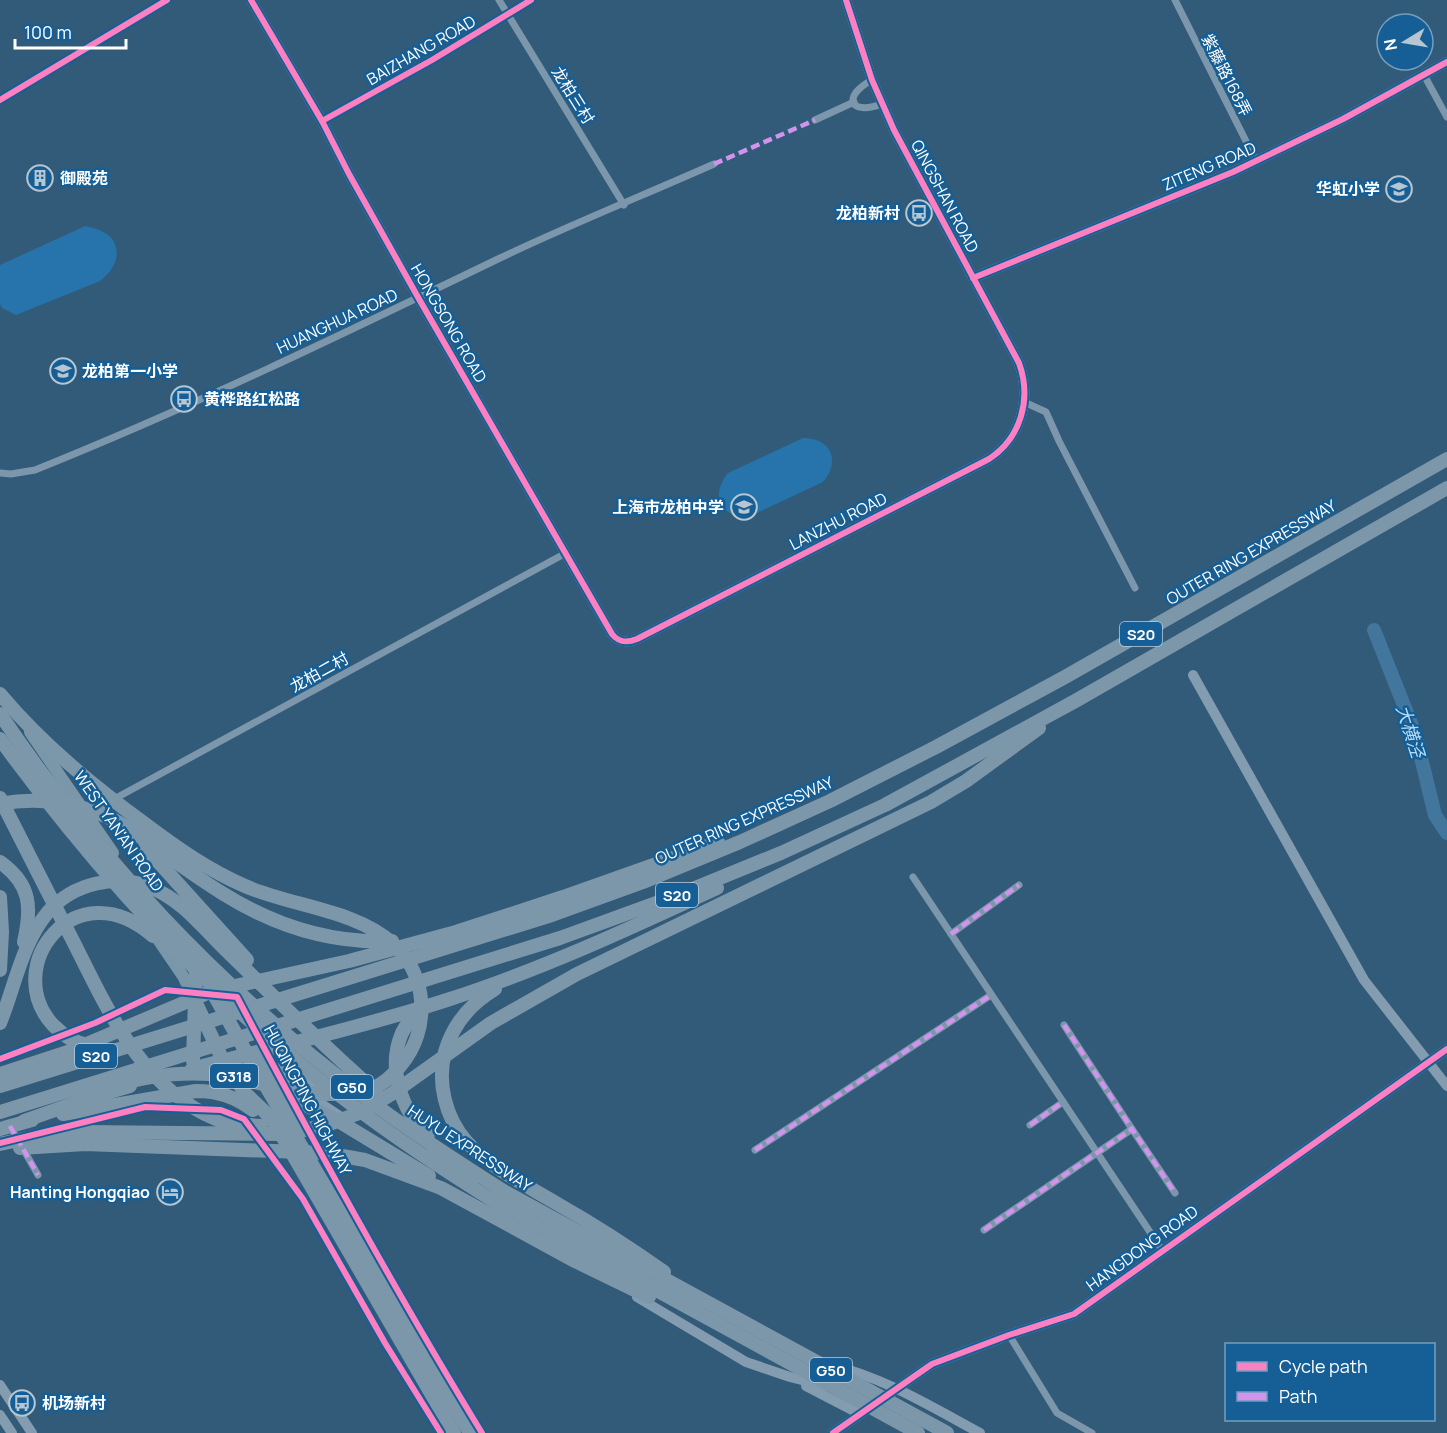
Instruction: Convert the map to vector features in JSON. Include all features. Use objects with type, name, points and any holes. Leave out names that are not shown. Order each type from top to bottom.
[{"type":"highway","points":[[1305,540],[1447,452]]},
{"type":"highway","name":"OUTER RING EXPRESSWAY","points":[[1,1077],[193,1026],[456,946],[644,882],[740,842],[830,801],[936,747],[1065,677],[1447,459]]},
{"type":"highway","name":"S20","points":[[0,1112],[560,938],[678,895],[781,853],[885,805],[1077,700],[1447,491]]},
{"type":"highway","points":[[0,693],[40,737],[77,771],[180,850],[247,887],[351,919],[375,929],[393,943],[406,958],[416,976],[422,999],[422,1020],[414,1047],[397,1071],[372,1089],[326,1096],[300,1093],[225,1076],[197,1073],[157,1075],[0,1112]]},
{"type":"highway","points":[[0,1144],[52,1133],[285,1134],[327,1125],[362,1112],[490,1023],[533,997],[931,802],[1002,756],[1077,700]]},
{"type":"highway","points":[[0,716],[47,791]]},
{"type":"highway","points":[[0,739],[47,791]]},
{"type":"highway","name":"HUYU EXPRESSWAY","points":[[47,791],[100,868],[157,931],[258,1028],[349,1103],[441,1168],[554,1236],[918,1433]]},
{"type":"highway","name":"HUYU EXPRESSWAY","points":[[47,791],[219,973],[314,1057],[358,1092],[450,1157],[560,1224],[947,1433]]},
{"type":"highway","points":[[0,798],[109,1012],[141,1059],[165,1085],[190,1104],[217,1119],[285,1128],[327,1125]]},
{"type":"highway","points":[[0,804],[16,801],[51,801],[88,810],[118,821],[222,894],[275,921],[323,936],[375,942],[456,932]]},
{"type":"highway","points":[[1,1077],[219,990],[349,961],[456,932],[637,871],[830,801]]},
{"type":"highway","points":[[5,1127],[88,1098],[253,1052],[417,1010],[479,989],[657,916],[773,862],[885,805]]},
{"type":"highway","points":[[105,816],[139,842],[173,877],[327,1048]]},
{"type":"highway","points":[[0,862],[10,869],[21,882],[29,909],[28,923],[14,981]]},
{"type":"highway","points":[[0,1023],[14,981],[38,925],[50,909],[64,897],[82,888],[107,881],[130,882],[151,887],[182,906],[327,1048],[450,1157]]},
{"type":"highway","points":[[0,897],[2,932],[0,970]]},
{"type":"highway","points":[[193,1026],[103,1046],[80,1044],[62,1035],[47,1019],[37,1000],[33,979],[38,955],[48,936],[62,924],[77,916],[96,913],[127,918],[142,927],[258,1028]]},
{"type":"highway","points":[[563,956],[482,996],[467,1010],[448,1042],[442,1065],[442,1088],[446,1105],[465,1140],[494,1165],[624,1244],[715,1308]]},
{"type":"highway","points":[[193,1069],[196,969]]},
{"type":"highway","name":"HUQINGPING HIGHWAY","points":[[219,990],[253,1052],[249,1072],[258,1091],[278,1108],[470,1433]]},
{"type":"highway","name":"G318","points":[[194,999],[224,1060],[244,1093],[264,1111],[286,1144],[454,1433]]},
{"type":"highway","points":[[417,1010],[403,1032],[398,1046],[396,1065],[402,1094],[415,1121],[439,1144],[596,1236],[614,1257]]},
{"type":"highway","points":[[253,1052],[268,1066],[317,1160],[321,1180]]},
{"type":"highway","points":[[257,1083],[340,1122],[472,1204],[574,1262],[744,1339]]},
{"type":"highway","name":"G318","points":[[24,1121],[196,1091],[211,1091],[227,1095],[253,1109],[286,1144]]},
{"type":"highway","points":[[0,1151],[85,1144],[325,1153],[366,1160],[441,1188],[472,1204]]},
{"type":"main road","name":"WEST YAN'AN ROAD","points":[[0,689],[196,969],[219,990]]},
{"type":"main road","name":"WEST YAN'AN ROAD","points":[[0,716],[183,976],[194,999]]},
{"type":"main road","points":[[170,932],[219,990]]},
{"type":"street","points":[[0,100],[167,0]]},
{"type":"street","name":"HONGSONG ROAD","points":[[251,0],[614,637],[626,642],[637,639]]},
{"type":"street","name":"龙柏三村","points":[[499,0],[624,205]]},
{"type":"street","name":"BAIZHANG ROAD","points":[[322,121],[531,0]]},
{"type":"street","name":"QINGSHAN ROAD","points":[[846,0],[872,81],[906,155],[1018,363],[1024,385],[1024,402]]},
{"type":"street","name":"紫藤路168弄","points":[[1174,0],[1256,161]]},
{"type":"street","name":"ZITENG ROAD","points":[[973,278],[1256,161],[1354,113],[1447,62]]},
{"type":"street","points":[[1424,75],[1447,117]]},
{"type":"street","points":[[872,81],[856,90],[854,102],[859,108],[865,109],[882,104]]},
{"type":"street","points":[[815,120],[854,102]]},
{"type":"street","name":"HUANGHUA ROAD","points":[[0,473],[24,473],[50,464],[186,405],[523,248],[714,164]]},
{"type":"street","points":[[1024,402],[1046,412],[1135,588]]},
{"type":"street","name":"LANZHU ROAD","points":[[637,639],[989,459],[1005,446],[1013,435],[1024,402]]},
{"type":"street","name":"龙柏二村","points":[[86,814],[566,554]]},
{"type":"street","points":[[1193,675],[1364,981],[1447,1086]]},
{"type":"street","points":[[913,877],[1162,1250]]},
{"type":"street","points":[[951,934],[1019,885]]},
{"type":"street","points":[[755,1150],[992,994]]},
{"type":"street","points":[[1064,1025],[1175,1193]]},
{"type":"street","name":"HANGDONG ROAD","points":[[834,1433],[932,1364],[1074,1314],[1447,1049]]},
{"type":"street","points":[[268,1066],[350,1101],[470,1177],[721,1318],[808,1359],[850,1369],[897,1388],[980,1433]]},
{"type":"street","points":[[268,1066],[429,1174],[746,1362],[790,1377],[843,1390],[926,1433]]},
{"type":"street","points":[[1030,1125],[1063,1102]]},
{"type":"street","points":[[5,1127],[38,1175]]},
{"type":"street","points":[[984,1230],[1132,1129]]},
{"type":"street","points":[[1009,1335],[1057,1413],[1092,1433]]},
{"type":"street","points":[[790,1377],[860,1414]]},
{"type":"street","points":[[0,1385],[32,1433]]},
{"type":"street","points":[[0,1394],[25,1433]]},
{"type":"street","points":[[0,1415],[12,1433]]},
{"type":"shaded area","points":[[85,226],[107,234],[115,245],[117,251],[115,262],[105,277],[16,315],[2,308],[0,304],[0,265]]},
{"type":"shaded area","points":[[803,438],[820,442],[830,452],[831,466],[823,482],[748,517],[738,516],[725,509],[719,497],[723,481],[728,473]]},
{"type":"waterway","name":"大横泾","points":[[1374,630],[1415,733],[1435,815],[1447,833]]},
{"type":"marked path","points":[[714,164],[815,120]]},
{"type":"marked path","points":[[951,934],[1019,885]]},
{"type":"marked path","points":[[755,1150],[991,995]]},
{"type":"marked path","points":[[1064,1025],[1132,1129]]},
{"type":"marked path","points":[[1030,1125],[1063,1102]]},
{"type":"marked path","points":[[10,1126],[38,1175]]},
{"type":"marked path","points":[[984,1230],[1132,1129],[1175,1193]]},
{"type":"cycle path","points":[[0,100],[167,0]]},
{"type":"cycle path","points":[[251,0],[322,121],[419,299],[612,634],[620,641],[627,642],[637,639],[989,459],[1009,440],[1021,417],[1024,390],[1019,363],[894,130],[872,80],[846,0]]},
{"type":"cycle path","points":[[322,121],[432,60],[531,0]]},
{"type":"cycle path","points":[[973,278],[1233,172],[1343,119],[1447,62]]},
{"type":"cycle path","points":[[0,1059],[95,1023],[165,990],[237,997],[356,1217],[482,1433]]},
{"type":"cycle path","points":[[833,1433],[932,1364],[1074,1314],[1447,1049]]},
{"type":"cycle path","points":[[0,1143],[145,1107],[221,1110],[244,1119],[303,1199],[385,1343],[441,1433]]},
{"type":"place","name":"御殿苑","points":[[40,178]]},
{"type":"place","name":"华虹小学","points":[[1399,189]]},
{"type":"place","name":"龙柏新村","points":[[919,213]]},
{"type":"place","name":"龙柏第一小学","points":[[63,371]]},
{"type":"place","name":"黄桦路红松路","points":[[184,399]]},
{"type":"place","name":"上海市龙柏中学","points":[[744,507]]},
{"type":"place","name":"Hanting Hongqiao","points":[[170,1192]]},
{"type":"place","name":"机场新村","points":[[22,1403]]}]
